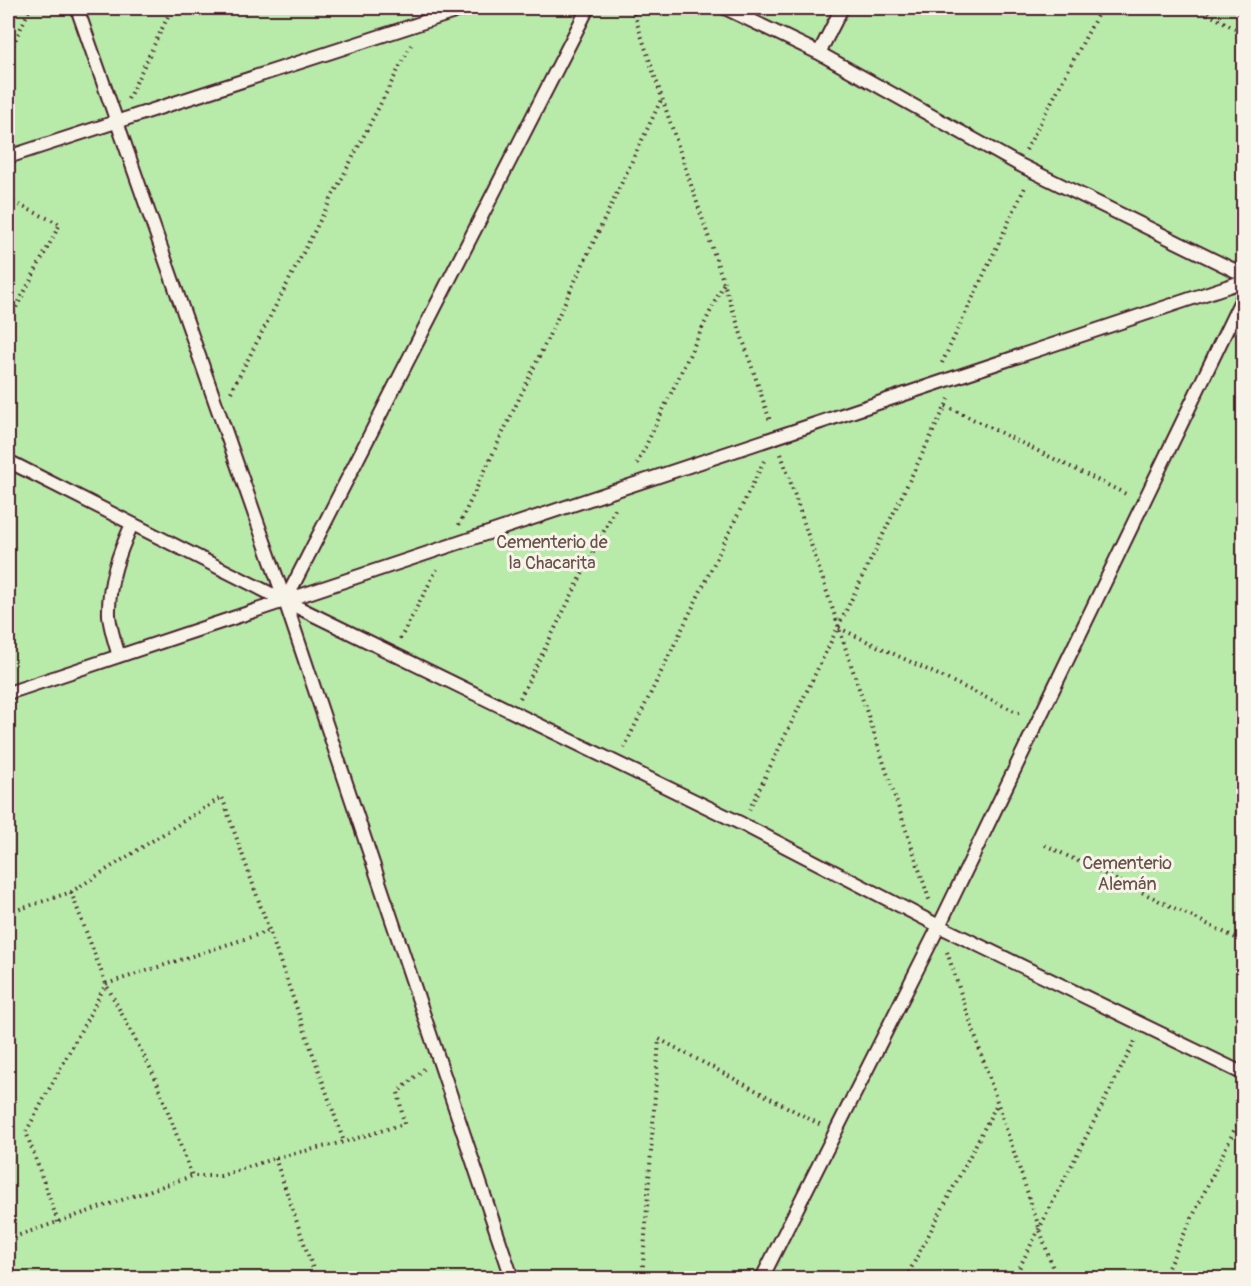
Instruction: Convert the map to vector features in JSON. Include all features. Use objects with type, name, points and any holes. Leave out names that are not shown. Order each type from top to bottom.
[{"type":"lane","points":[[77,8],[285,601],[513,1278]]},
{"type":"lane","points":[[8,158],[467,8]]},
{"type":"lane","points":[[285,601],[588,8]]},
{"type":"lane","points":[[725,8],[819,53],[1018,164],[1244,275]]},
{"type":"lane","points":[[819,53],[842,8]]},
{"type":"lane","points":[[8,693],[1244,281]]},
{"type":"lane","points":[[762,1278],[939,926],[1244,294]]},
{"type":"lane","points":[[8,461],[285,601],[742,824],[939,926],[1244,1074]]},
{"type":"lane","points":[[118,656],[109,616],[111,586],[118,556],[132,524]]},
{"type":"path","points":[[8,56],[30,8]]},
{"type":"path","points":[[117,122],[172,8]]},
{"type":"path","points":[[632,8],[1056,1278]]},
{"type":"path","points":[[1018,164],[1101,8]]},
{"type":"path","points":[[1197,8],[1244,33]]},
{"type":"path","points":[[219,414],[422,24]]},
{"type":"path","points":[[393,653],[449,546],[662,98]]},
{"type":"path","points":[[932,385],[1033,171]]},
{"type":"path","points":[[8,200],[60,224],[8,323]]},
{"type":"path","points":[[742,824],[961,376]]},
{"type":"path","points":[[946,406],[1143,503]]},
{"type":"path","points":[[617,762],[775,437]]},
{"type":"path","points":[[839,628],[1038,722]]},
{"type":"path","points":[[8,913],[71,892],[222,797],[344,1142]]},
{"type":"path","points":[[1045,845],[1244,942]]},
{"type":"path","points":[[71,892],[106,984],[155,1077],[192,1176]]},
{"type":"path","points":[[58,1222],[26,1132],[106,984],[269,931]]},
{"type":"path","points":[[1014,1278],[1143,1024]]},
{"type":"path","points":[[642,1278],[659,1039],[835,1132]]},
{"type":"path","points":[[8,1239],[192,1176],[221,1176],[275,1158],[344,1142],[404,1124],[398,1092],[438,1056]]},
{"type":"path","points":[[906,1278],[997,1103]]},
{"type":"path","points":[[1163,1278],[1244,1110]]},
{"type":"path","points":[[275,1158],[316,1278]]},
{"type":"green space","name":"Cementerio de la Chacarita","points":[[8,8],[1243,8],[1243,1278],[8,1278]]},
{"type":"park label","name":"Cementerio Alemán","points":[[1127,873]]}]
